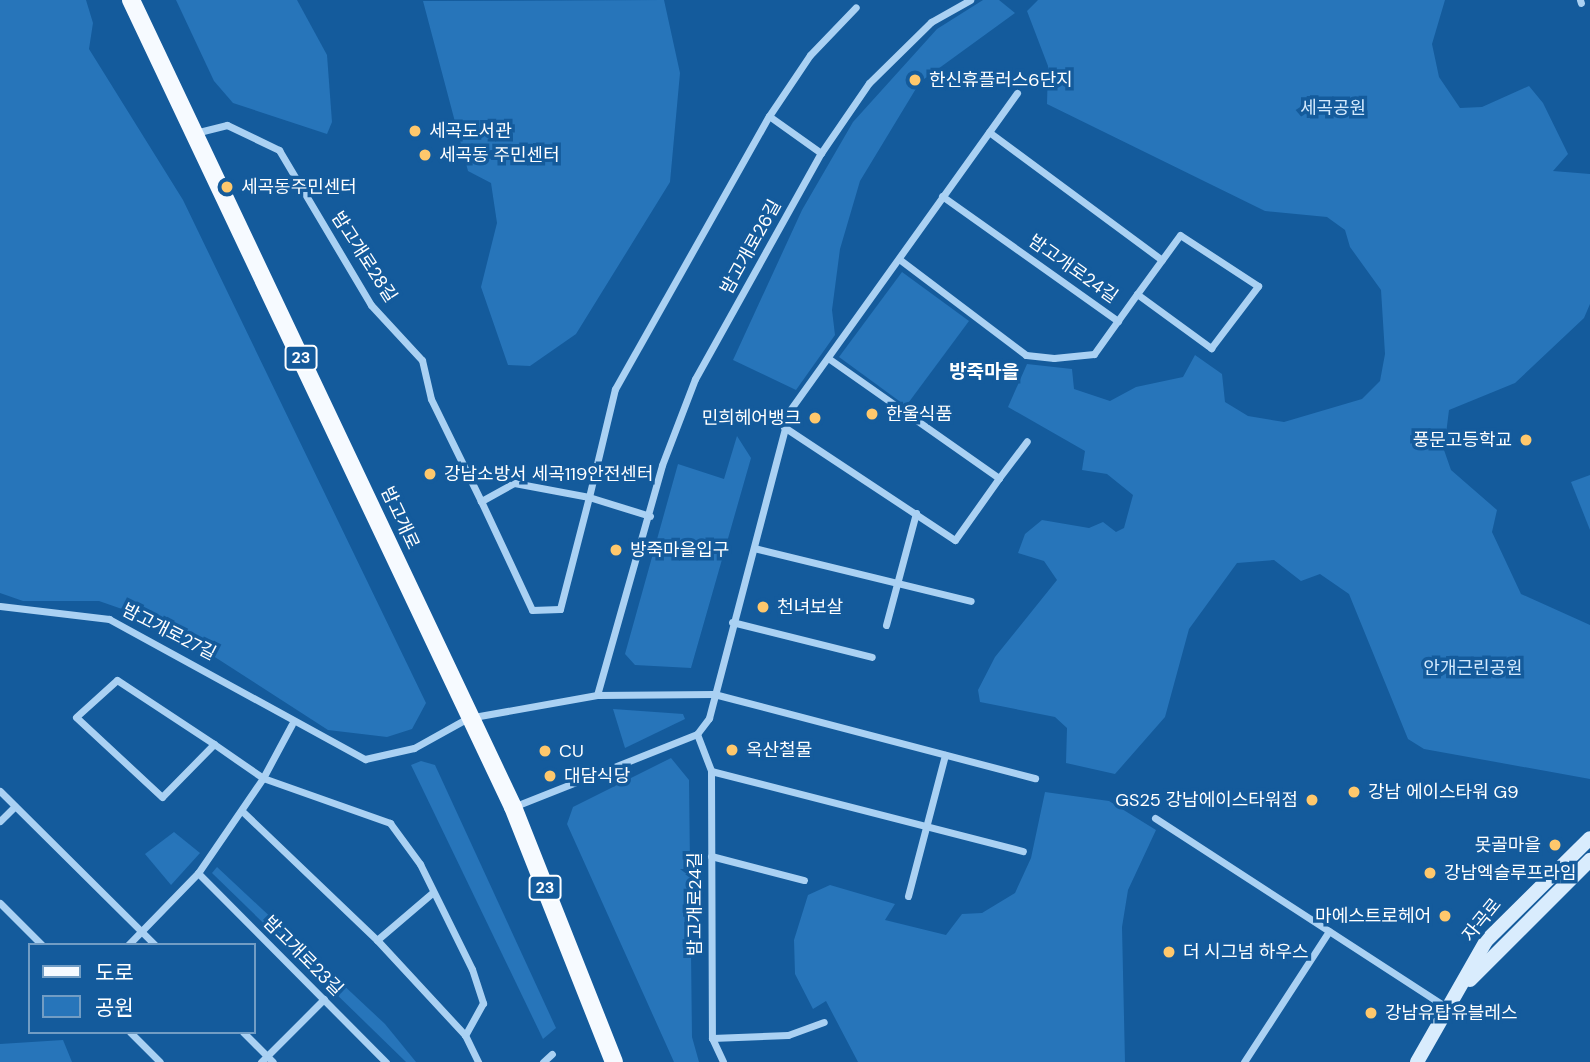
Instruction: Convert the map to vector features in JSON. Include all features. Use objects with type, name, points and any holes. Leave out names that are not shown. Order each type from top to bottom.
[{"type":"main road","name":"밤고개로","points":[[131,0],[468,718],[513,807],[614,1062]]},
{"type":"main road","name":"자곡로","points":[[1417,1062],[1486,941],[1590,838]]},
{"type":"main road","name":"자곡로","points":[[1447,1007],[1590,860]]},
{"type":"street","name":"밤고개로26길","points":[[597,695],[650,516],[695,379],[821,153],[869,83],[931,22],[970,0]]},
{"type":"street","points":[[650,516],[589,497],[514,483],[481,501],[532,610],[560,609],[589,497],[615,388],[769,116],[810,55],[856,6]]},
{"type":"street","points":[[513,807],[697,734],[714,694],[784,427],[828,358],[1017,93]]},
{"type":"street","points":[[769,116],[821,153]]},
{"type":"street","name":"밤고개로28길","points":[[192,133],[227,125],[279,150],[372,305],[422,359],[431,398],[481,501]]},
{"type":"street","points":[[989,132],[1162,260],[1138,294]]},
{"type":"street","name":"밤고개로24길","points":[[942,196],[1118,321],[1138,294],[1211,348],[1258,286],[1180,236],[1162,260]]},
{"type":"street","points":[[899,259],[1026,355],[1086,358],[1118,321]]},
{"type":"street","points":[[828,358],[999,478]]},
{"type":"street","points":[[784,427],[955,540],[1027,441]]},
{"type":"street","points":[[886,625],[916,513]]},
{"type":"street","points":[[754,548],[971,601]]},
{"type":"street","name":"밤고개로27길","points":[[0,606],[18,612],[109,619],[215,673],[292,724],[365,759],[414,748],[468,718]]},
{"type":"street","points":[[732,622],[872,657]]},
{"type":"street","points":[[214,744],[162,797],[76,717],[117,680],[214,744],[263,778],[390,823],[432,893],[483,1003],[465,1035]]},
{"type":"street","points":[[468,718],[597,695],[714,694],[1035,778]]},
{"type":"street","points":[[130,943],[198,873],[263,778],[292,724]]},
{"type":"street","name":"밤고개로24길","points":[[697,734],[710,771],[712,1038],[723,1062]]},
{"type":"street","points":[[908,896],[945,755]]},
{"type":"street","points":[[710,771],[1023,851]]},
{"type":"street","points":[[0,791],[153,943]]},
{"type":"street","points":[[0,821],[15,806]]},
{"type":"street","points":[[242,811],[377,940],[465,1035],[478,1062]]},
{"type":"street","points":[[1155,818],[1447,1007]]},
{"type":"street","points":[[710,856],[804,880]]},
{"type":"street","name":"밤고개로23길","points":[[198,873],[386,1062]]},
{"type":"street","points":[[377,940],[432,893]]},
{"type":"street","points":[[0,903],[40,943]]},
{"type":"street","points":[[1244,1062],[1329,932]]},
{"type":"street","points":[[245,1034],[267,1060],[324,999]]},
{"type":"street","points":[[712,1038],[788,1035],[824,1023]]},
{"type":"street","points":[[132,1034],[160,1062]]},
{"type":"street","points":[[544,1062],[552,1054]]},
{"type":"green space","points":[[0,0],[86,0],[93,23],[89,49],[183,200],[426,703],[412,729],[387,737],[328,730],[162,623],[99,601],[23,601],[0,593]]},
{"type":"green space","points":[[176,0],[297,0],[327,55],[332,122],[327,134],[233,103],[214,81]]},
{"type":"green space","points":[[664,0],[680,73],[670,182],[576,334],[530,366],[508,365],[481,287],[497,223],[491,183],[468,171],[423,1]]},
{"type":"green space","points":[[983,0],[999,0],[1015,13],[920,82],[860,181],[840,249],[832,310],[835,335],[796,390],[733,360],[802,210],[853,122],[937,29]]},
{"type":"green space","name":"세곡공원","points":[[1038,0],[1445,0],[1432,44],[1439,77],[1460,108],[1482,107],[1529,86],[1543,103],[1568,154],[1553,171],[1590,174],[1590,304],[1584,318],[1515,383],[1449,410],[1444,450],[1451,470],[1497,510],[1492,532],[1521,594],[1590,625],[1590,779],[1424,749],[1408,739],[1349,594],[1320,574],[1301,581],[1274,560],[1237,563],[1189,629],[1165,717],[1115,774],[1066,763],[1067,728],[1055,717],[980,702],[978,690],[995,657],[1057,580],[1044,561],[1018,553],[1025,534],[1042,520],[1089,528],[1103,522],[1116,532],[1124,528],[1133,495],[1107,474],[1082,470],[1085,451],[1008,407],[1027,364],[1072,369],[1074,389],[1110,401],[1136,387],[1183,377],[1195,355],[1222,374],[1225,402],[1248,416],[1284,422],[1362,399],[1380,381],[1385,354],[1381,290],[1350,247],[1345,230],[1327,217],[1265,211],[1047,104],[1048,66],[1027,11]]},
{"type":"green space","points":[[902,272],[969,321],[906,406],[839,357]]},
{"type":"green space","points":[[737,436],[751,458],[691,668],[635,665],[625,654],[678,464],[724,479]]},
{"type":"green space","points":[[1590,475],[1590,530],[1571,482]]},
{"type":"green space","points":[[613,709],[683,714],[685,719],[625,748]]},
{"type":"green space","points":[[671,758],[689,780],[692,1037],[699,1062],[674,1062],[567,824],[573,807]]},
{"type":"green space","points":[[421,761],[435,765],[556,1028],[543,1039],[411,765]]},
{"type":"green space","points":[[1045,792],[1109,801],[1156,830],[1128,890],[1122,927],[1125,1062],[858,1062],[826,1001],[813,1009],[795,974],[794,940],[808,895],[830,885],[895,904],[885,920],[946,935],[962,914],[982,913],[1015,893],[1031,858]]},
{"type":"green space","points":[[174,832],[200,853],[171,885],[145,854]]},
{"type":"green space","points":[[217,867],[385,1024],[416,1062],[406,1062],[212,873]]},
{"type":"green space","points":[[63,1040],[72,1062],[0,1062],[0,1044]]},
{"type":"place","name":"한신휴플러스6단지","points":[[915,80]]},
{"type":"place","name":"세곡도서관","points":[[415,131]]},
{"type":"place","name":"세곡동 주민센터","points":[[425,155]]},
{"type":"place","name":"세곡동주민센터","points":[[227,187]]},
{"type":"place","name":"한울식품","points":[[872,414]]},
{"type":"place","name":"민희헤어뱅크","points":[[815,418]]},
{"type":"place","name":"풍문고등학교","points":[[1526,440]]},
{"type":"place","name":"강남소방서 세곡119안전센터","points":[[430,474]]},
{"type":"place","name":"방죽마을입구","points":[[616,550]]},
{"type":"place","name":"천녀보살","points":[[763,607]]},
{"type":"place","name":"옥산철물","points":[[732,750]]},
{"type":"place","name":"CU","points":[[545,751]]},
{"type":"place","name":"대담식당","points":[[550,776]]},
{"type":"place","name":"강남 에이스타워 G9","points":[[1354,792]]},
{"type":"place","name":"GS25 강남에이스타워점","points":[[1312,800]]},
{"type":"place","name":"못골마을","points":[[1555,845]]},
{"type":"place","name":"강남엑슬루프라임","points":[[1430,873]]},
{"type":"place","name":"마에스트로헤어","points":[[1445,916]]},
{"type":"place","name":"더 시그넘 하우스","points":[[1169,952]]},
{"type":"place","name":"강남유탑유블레스","points":[[1371,1013]]},
{"type":"district","name":"방죽마을","points":[[984,372]]},
{"type":"park label","name":"안개근린공원","points":[[1473,668]]}]
